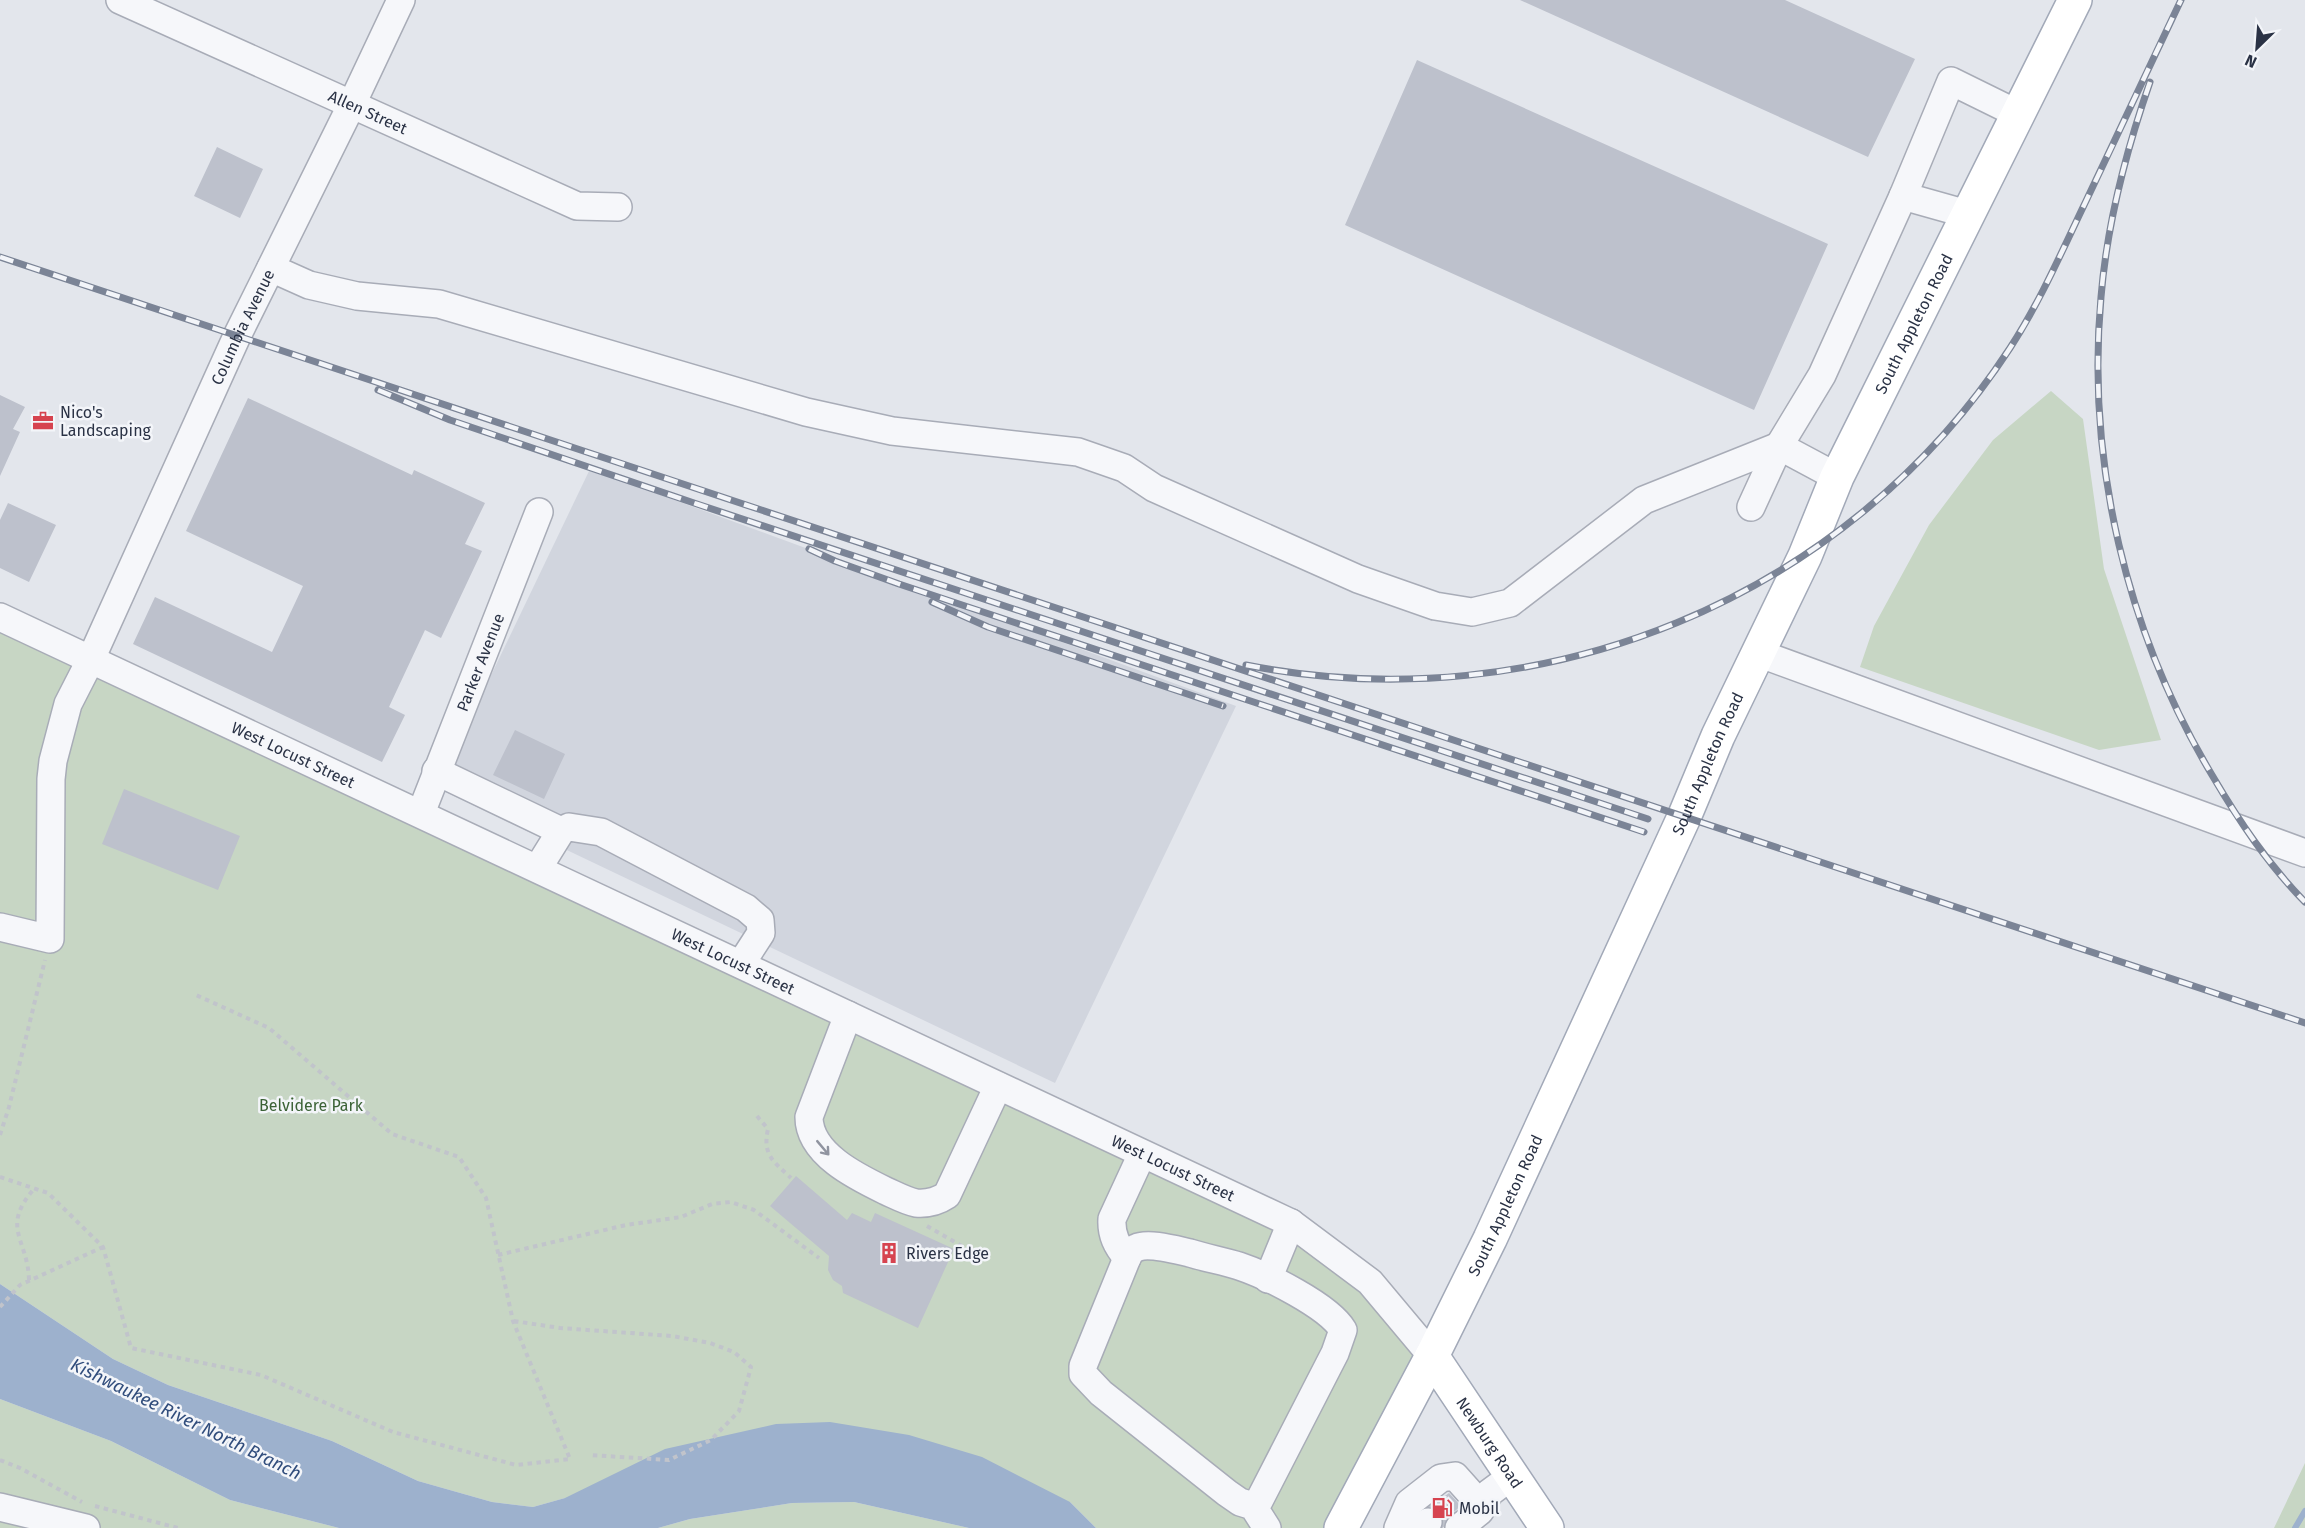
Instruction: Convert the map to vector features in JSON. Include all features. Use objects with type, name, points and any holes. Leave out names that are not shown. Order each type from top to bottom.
[{"type":"main road","name":"South Appleton Road","points":[[1341,1528],[1432,1356],[1490,1239],[1685,816],[1718,736],[1805,556],[1837,477],[2075,0]]},
{"type":"main road","name":"Newburg Road","points":[[1432,1356],[1483,1490],[1547,1528]]},
{"type":"street","name":"Allen Street","points":[[120,0],[577,206],[618,207]]},
{"type":"street","name":"Columbia Avenue","points":[[50,939],[51,779],[53,761],[68,704],[91,659],[237,336],[401,0]]},
{"type":"street","points":[[1751,507],[1779,446],[1822,375],[1904,196],[1951,81],[2018,114]]},
{"type":"street","points":[[1904,196],[1967,214]]},
{"type":"street","points":[[271,268],[309,285],[357,296],[439,304],[806,412],[892,431],[1078,452],[1125,468],[1154,488],[1358,579],[1435,606],[1472,612],[1510,603],[1644,500],[1779,446],[1837,477]]},
{"type":"street","name":"Parker Avenue","points":[[421,813],[539,512]]},
{"type":"street","name":"West Locust Street","points":[[0,617],[1291,1222],[1370,1282],[1432,1356]]},
{"type":"street","points":[[1758,653],[2305,853]]},
{"type":"street","points":[[436,771],[561,831]]},
{"type":"street","points":[[538,868],[561,831],[569,827],[601,832],[746,908],[760,920],[761,933],[741,964]]},
{"type":"street","points":[[0,927],[50,939]]},
{"type":"street","points":[[848,1015],[809,1117],[809,1128],[817,1142],[829,1155],[853,1174],[899,1197],[916,1203],[940,1199],[947,1195],[999,1086]]},
{"type":"street","points":[[1127,1258],[1117,1245],[1112,1219],[1142,1154]]},
{"type":"street","points":[[1268,1279],[1291,1222]]},
{"type":"street","points":[[1137,1247],[1158,1247],[1239,1266],[1268,1279],[1330,1314],[1343,1330],[1338,1346],[1259,1501],[1260,1517],[1101,1393],[1083,1374],[1083,1366],[1127,1258],[1137,1247]]},
{"type":"street","points":[[1398,1528],[1409,1503],[1441,1478],[1455,1476],[1483,1490],[1480,1511],[1459,1528]]},
{"type":"street","points":[[0,1507],[86,1528]]},
{"type":"path","points":[[0,1135],[50,939]]},
{"type":"path","points":[[0,1177],[48,1193],[103,1247],[131,1348],[261,1375],[393,1432],[516,1465],[570,1459],[513,1321],[486,1198],[459,1157],[392,1134],[269,1028],[196,995]]},
{"type":"path","points":[[757,1116],[768,1129],[767,1152],[772,1161],[791,1178]]},
{"type":"path","points":[[29,1280],[29,1266],[17,1239],[13,1223],[24,1198],[34,1189]]},
{"type":"path","points":[[498,1255],[626,1225],[681,1217],[712,1204],[732,1202],[754,1210],[819,1258]]},
{"type":"path","points":[[919,1223],[981,1257]]},
{"type":"path","points":[[0,1307],[20,1285],[103,1247]]},
{"type":"path","points":[[513,1321],[571,1329],[672,1336],[710,1343],[734,1352],[751,1367],[739,1411],[711,1440],[669,1461],[589,1455]]},
{"type":"path","points":[[0,1460],[20,1468],[85,1503],[178,1528]]},
{"type":"shaded area","points":[[590,469],[1236,706],[1055,1083],[437,788]]},
{"type":"green space","points":[[2051,391],[2083,419],[2104,569],[2161,740],[2099,750],[1860,667],[1874,626],[1929,525],[1993,440]]},
{"type":"green space","name":"Belvidere Park","points":[[0,617],[1291,1222],[1432,1356],[1340,1528],[1096,1528],[1070,1502],[565,1498],[533,1507],[492,1502],[418,1481],[332,1441],[168,1385],[113,1359],[0,1284]]},
{"type":"green space","points":[[0,1399],[111,1441],[230,1500],[339,1528],[0,1528]]},
{"type":"green space","points":[[2305,1463],[2305,1528],[2274,1528]]},
{"type":"green space","points":[[854,1502],[969,1528],[658,1528],[690,1519],[792,1503]]},
{"type":"water","name":"Kishwaukee River North Branch","points":[[0,1284],[113,1359],[168,1385],[332,1441],[418,1481],[492,1502],[533,1507],[565,1498],[665,1449],[776,1424],[830,1422],[909,1435],[982,1457],[1070,1502],[1096,1528],[969,1528],[854,1502],[792,1503],[690,1519],[658,1528],[339,1528],[230,1500],[111,1441],[0,1399]]},
{"type":"building","points":[[1520,0],[1785,0],[1915,59],[1868,157]]},
{"type":"building","points":[[1417,60],[1828,244],[1754,410],[1345,225]]},
{"type":"building","points":[[217,147],[263,169],[240,218],[194,196]]},
{"type":"building","points":[[0,395],[25,407],[13,429],[20,432],[0,476]]},
{"type":"building","points":[[248,398],[412,475],[414,470],[485,503],[465,544],[482,551],[441,638],[425,630],[389,707],[405,715],[382,762],[133,644],[155,597],[272,652],[303,586],[186,531]]},
{"type":"building","points":[[8,503],[56,525],[29,582],[0,568],[0,520]]},
{"type":"building","points":[[515,730],[565,754],[544,799],[493,775]]},
{"type":"building","points":[[124,789],[240,836],[218,890],[102,844]]},
{"type":"building","name":"Rivers Edge","points":[[796,1176],[847,1220],[852,1213],[871,1222],[875,1213],[954,1249],[918,1328],[843,1293],[842,1286],[833,1280],[828,1270],[829,1256],[770,1206]]},
{"type":"building","points":[[1449,1493],[1461,1506],[1449,1516],[1442,1528],[1444,1522],[1442,1515],[1437,1509],[1430,1507]]},
{"type":"waterway","points":[[2295,1528],[2305,1511]]},
{"type":"tunnel","points":[[1428,1522],[1459,1498]]},
{"type":"railway","points":[[1246,665],[1357,678],[1466,675],[1574,657],[1677,623],[1774,574],[1863,512],[1942,436],[2021,331],[2059,257],[2181,0]]},
{"type":"railway","points":[[2150,82],[2119,188],[2108,242],[2101,297],[2098,359],[2100,422],[2107,484],[2119,545],[2136,605],[2157,664],[2182,720],[2243,825],[2278,872],[2305,902]]},
{"type":"railway","points":[[0,257],[2305,1023]]},
{"type":"railway","points":[[378,390],[450,420],[697,504],[1648,819]]},
{"type":"railway","points":[[809,549],[899,584],[1644,832]]},
{"type":"railway","points":[[932,602],[988,627],[1223,706]]},
{"type":"place","name":"Nico's Landscaping","points":[[43,421]]},
{"type":"place","name":"Rivers Edge","points":[[889,1253]]},
{"type":"place","name":"Mobil","points":[[1442,1508]]}]
